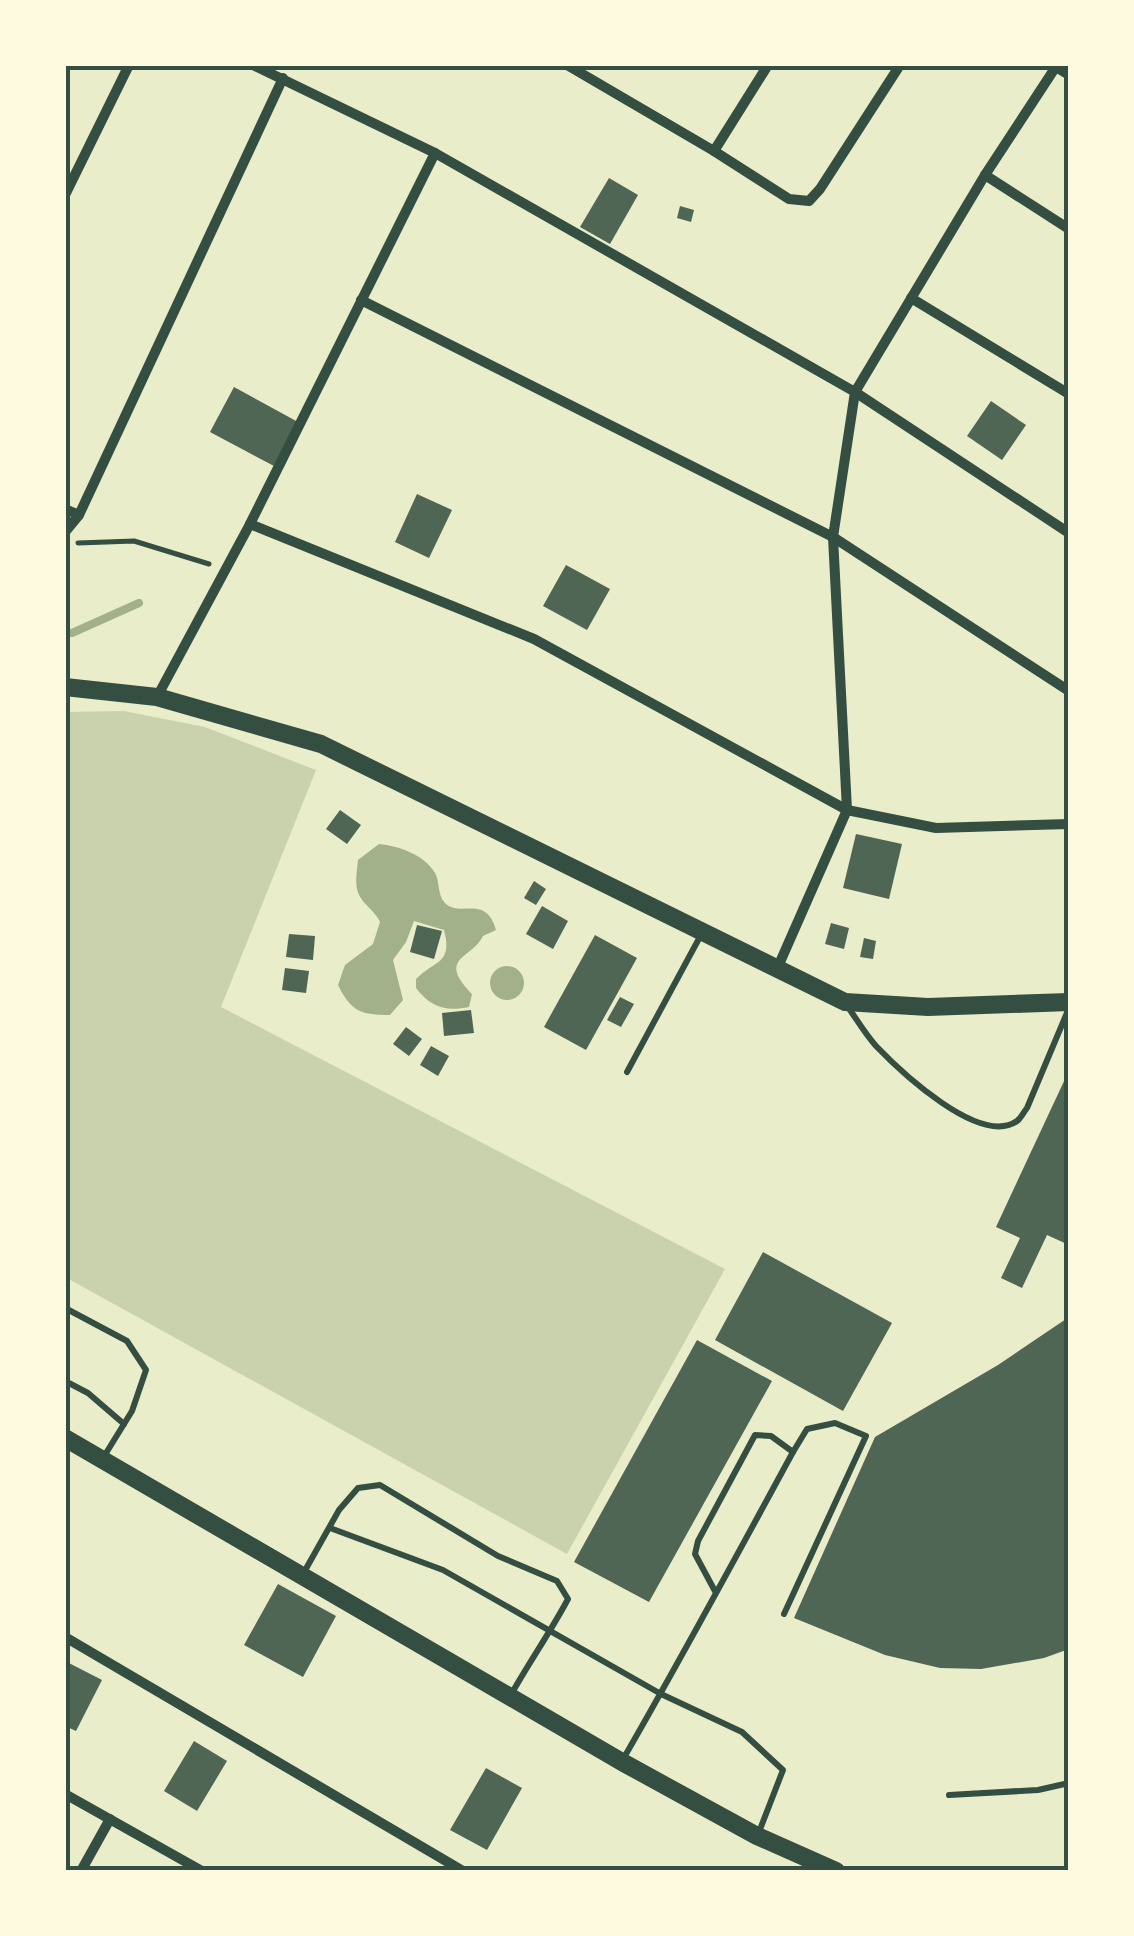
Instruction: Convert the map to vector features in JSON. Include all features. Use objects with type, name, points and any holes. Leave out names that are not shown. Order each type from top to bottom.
[{"type":"street","points":[[65,195],[127,68],[111,65]]},
{"type":"street","points":[[253,65],[435,153],[855,392],[1069,533]]},
{"type":"street","points":[[567,65],[789,198],[809,201],[900,65]]},
{"type":"street","points":[[714,151],[768,65]]},
{"type":"street","points":[[777,968],[847,810],[833,537],[855,392],[985,175],[1056,66],[1069,75]]},
{"type":"street","points":[[65,532],[79,516],[283,78]]},
{"type":"street","points":[[156,696],[250,524],[435,153]]},
{"type":"street","points":[[985,175],[1069,229]]},
{"type":"street","points":[[912,298],[1069,394]]},
{"type":"street","points":[[361,300],[833,537],[1069,690]]},
{"type":"street","points":[[65,509],[79,516]]},
{"type":"street","points":[[250,524],[534,639],[847,810],[936,828],[1069,824]]},
{"type":"street","points":[[65,688],[156,696],[321,744],[845,1002],[928,1007],[1069,1005]]},
{"type":"street","points":[[65,1438],[622,1762],[757,1836],[836,1871]]},
{"type":"street","points":[[65,1637],[463,1871]]},
{"type":"street","points":[[65,1794],[202,1871]]},
{"type":"street","points":[[81,1871],[110,1820]]},
{"type":"lane","points":[[628,1072],[702,932]]},
{"type":"lane","points":[[845,1002],[874,1044],[925,1092],[952,1110],[984,1124],[1002,1126],[1017,1121],[1027,1108],[1069,1005]]},
{"type":"lane","points":[[65,1308],[126,1340],[146,1370],[132,1411],[102,1460]]},
{"type":"lane","points":[[65,1381],[88,1393],[124,1424]]},
{"type":"lane","points":[[622,1762],[793,1452],[808,1429],[835,1424],[866,1436],[784,1614]]},
{"type":"lane","points":[[716,1593],[695,1554],[698,1541],[756,1435],[771,1436],[793,1452]]},
{"type":"lane","points":[[302,1575],[340,1510],[358,1488],[380,1486],[498,1556],[557,1581],[568,1598],[509,1698]]},
{"type":"lane","points":[[330,1528],[443,1570],[661,1694],[742,1732],[783,1770],[757,1836]]},
{"type":"lane","points":[[950,1795],[1038,1790],[1069,1783]]},
{"type":"path","points":[[65,543],[134,541],[226,570]]},
{"type":"shaded area","points":[[124,711],[205,727],[316,770],[221,1007],[725,1269],[567,1554],[65,1277],[65,712]]},
{"type":"shaded area","points":[[379,844],[402,849],[430,866],[441,896],[451,907],[479,910],[492,919],[496,930],[483,936],[457,965],[457,973],[472,994],[469,1007],[439,1006],[416,988],[416,979],[444,955],[446,941],[444,930],[414,921],[393,960],[403,1000],[390,1015],[358,1010],[338,985],[345,965],[373,944],[380,922],[361,899],[356,882],[358,860]]},
{"type":"shaded area","points":[[507,966],[519,971],[524,983],[519,995],[507,1000],[495,995],[490,983],[495,971]]},
{"type":"building","points":[[609,178],[638,195],[610,244],[580,227]]},
{"type":"building","points":[[680,206],[694,210],[691,222],[677,218]]},
{"type":"building","points":[[234,387],[298,422],[274,466],[210,432]]},
{"type":"building","points":[[991,401],[1026,425],[1002,460],[967,436]]},
{"type":"building","points":[[417,494],[452,510],[429,558],[395,542]]},
{"type":"building","points":[[566,565],[610,589],[587,630],[543,606]]},
{"type":"building","points":[[340,810],[361,825],[347,844],[326,829]]},
{"type":"building","points":[[856,834],[902,844],[889,899],[843,888]]},
{"type":"building","points":[[534,881],[546,889],[536,905],[524,898]]},
{"type":"building","points":[[542,906],[568,921],[553,949],[526,934]]},
{"type":"building","points":[[831,923],[849,928],[844,949],[825,944]]},
{"type":"building","points":[[417,925],[442,931],[434,959],[410,952]]},
{"type":"building","points":[[289,934],[315,936],[313,960],[286,957]]},
{"type":"building","points":[[595,935],[637,958],[586,1050],[544,1027]]},
{"type":"building","points":[[864,938],[876,941],[873,959],[860,957]]},
{"type":"building","points":[[285,968],[309,971],[306,993],[282,990]]},
{"type":"building","points":[[620,997],[634,1004],[621,1027],[607,1020]]},
{"type":"building","points":[[471,1010],[474,1033],[444,1036],[442,1013]]},
{"type":"building","points":[[406,1027],[422,1039],[409,1056],[393,1044]]},
{"type":"building","points":[[431,1046],[449,1056],[438,1076],[420,1065]]},
{"type":"building","points":[[1065,1079],[1069,1081],[1069,1245],[1047,1235],[1022,1288],[1001,1278],[1020,1238],[996,1227]]},
{"type":"building","points":[[763,1252],[892,1323],[843,1411],[715,1340]]},
{"type":"building","points":[[1069,1317],[1069,1649],[1044,1658],[981,1669],[940,1668],[885,1655],[794,1618],[875,1437],[998,1365]]},
{"type":"building","points":[[697,1340],[772,1381],[649,1602],[574,1562]]},
{"type":"building","points":[[278,1584],[336,1616],[303,1677],[244,1645]]},
{"type":"building","points":[[65,1661],[102,1680],[76,1731],[65,1726]]},
{"type":"building","points":[[194,1741],[227,1761],[197,1811],[164,1791]]},
{"type":"building","points":[[486,1768],[522,1788],[487,1850],[450,1830]]},
{"type":"waterway","points":[[65,633],[139,603]]}]
